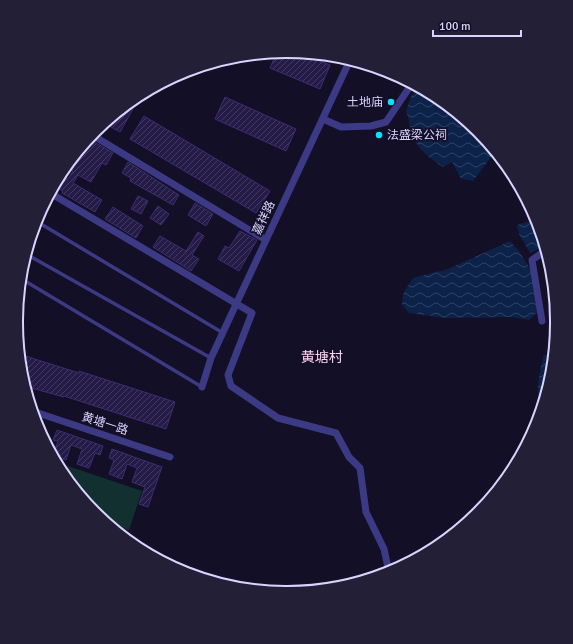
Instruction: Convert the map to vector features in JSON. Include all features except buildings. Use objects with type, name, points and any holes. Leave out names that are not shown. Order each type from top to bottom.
[{"type":"street","name":"嘉祥路","points":[[202,386],[211,358],[347,66]]},
{"type":"street","points":[[323,119],[342,127],[371,126],[386,122],[408,89]]},
{"type":"street","points":[[98,138],[266,240]]},
{"type":"street","points":[[55,196],[252,313],[228,375],[231,386],[278,418],[336,433],[349,457],[360,468],[366,512],[384,549],[387,565]]},
{"type":"street","points":[[541,254],[532,260],[542,321]]},
{"type":"street","name":"黄塘一路","points":[[39,413],[170,457]]},
{"type":"lane","points":[[42,224],[223,333]]},
{"type":"lane","points":[[31,257],[211,358]]},
{"type":"lane","points":[[26,282],[202,386]]},
{"type":"green space","points":[[65,465],[142,491],[129,530],[122,528],[88,496]]},
{"type":"water","points":[[415,93],[418,94],[447,113],[473,136],[492,156],[473,181],[461,179],[452,162],[443,167],[417,145],[412,135],[406,111],[412,94]]},
{"type":"water","points":[[530,221],[539,249],[530,253],[519,234],[517,225]]},
{"type":"water","points":[[510,241],[519,251],[534,275],[540,310],[529,320],[512,317],[445,318],[409,313],[402,304],[403,294],[413,278],[448,269]]},
{"type":"water","points":[[544,355],[548,356],[538,400],[538,384]]},
{"type":"place","name":"土地庙","points":[[391,102]]},
{"type":"place","name":"法盛梁公祠","points":[[379,135]]},
{"type":"district","name":"黄塘村","points":[[322,357]]}]
